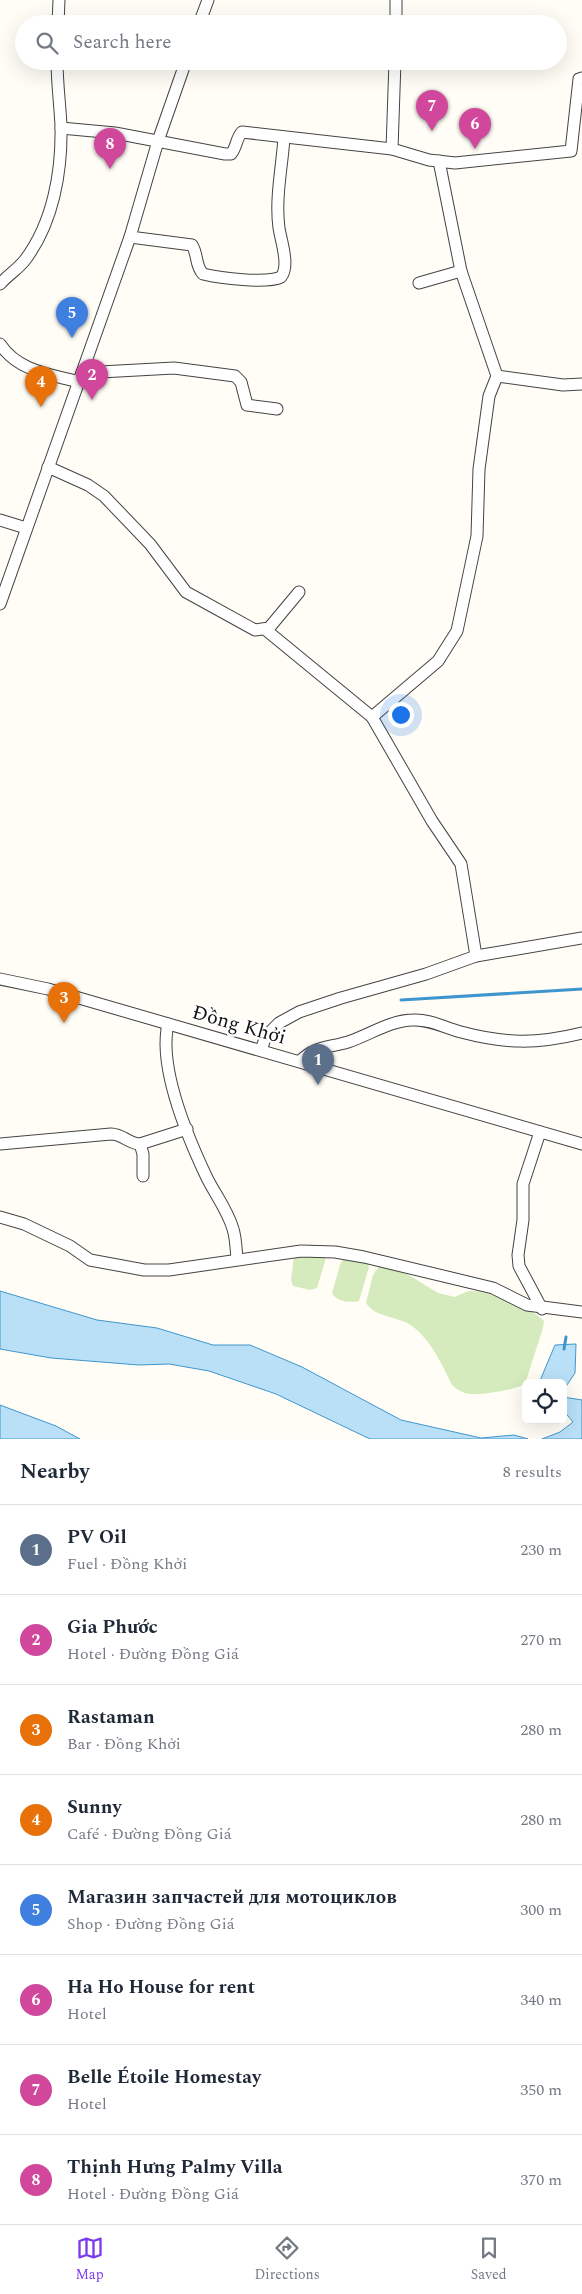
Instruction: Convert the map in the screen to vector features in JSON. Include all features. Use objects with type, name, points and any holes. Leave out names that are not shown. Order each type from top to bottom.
[{"type":"street","points":[[58,15],[59,0]]},
{"type":"street","points":[[202,15],[208,0]]},
{"type":"street","points":[[396,0],[396,15]]},
{"type":"street","points":[[0,284],[26,258],[46,222],[56,191],[61,128],[58,70]]},
{"type":"street","points":[[0,604],[130,237],[158,141],[183,70]]},
{"type":"street","points":[[392,149],[396,70]]},
{"type":"street","points":[[61,128],[158,141],[231,154],[238,136],[242,132],[392,149],[439,161],[455,163],[571,152],[579,79],[582,78]]},
{"type":"street","points":[[130,237],[192,245],[196,251],[198,268],[203,274],[246,279],[279,278],[285,270],[279,224],[284,138]]},
{"type":"street","points":[[372,717],[438,661],[457,631],[477,536],[479,469],[489,396],[497,376],[461,271],[439,161]]},
{"type":"street","points":[[419,283],[461,271]]},
{"type":"street","points":[[0,344],[12,359],[25,367],[80,377],[168,368],[235,376],[241,382],[247,406],[276,409]]},
{"type":"street","points":[[497,376],[563,386],[582,384]]},
{"type":"street","points":[[48,467],[88,485],[104,496],[145,538],[186,592],[254,630],[266,630],[372,717],[427,813],[461,864],[476,956]]},
{"type":"street","points":[[0,520],[26,528]]},
{"type":"street","points":[[266,630],[299,592]]},
{"type":"street","points":[[261,1050],[266,1036],[279,1023],[299,1012],[426,974],[476,956],[582,938]]},
{"type":"street","name":"Đồng Khởi","points":[[0,979],[48,989],[582,1144]]},
{"type":"street","points":[[300,1061],[312,1050],[350,1041],[394,1024],[411,1020],[426,1021],[459,1032],[514,1042],[549,1040],[582,1032]]},
{"type":"street","points":[[168,1024],[165,1037],[167,1069],[187,1129],[206,1176],[233,1228],[237,1259]]},
{"type":"street","points":[[0,1144],[119,1134],[134,1144],[140,1144],[187,1129]]},
{"type":"street","points":[[540,1132],[522,1184],[523,1220],[518,1255],[519,1266],[542,1309]]},
{"type":"street","points":[[140,1144],[143,1154],[143,1176]]},
{"type":"street","points":[[0,1217],[24,1224],[70,1246],[90,1260],[144,1270],[169,1270],[301,1251],[335,1252],[364,1257],[494,1288],[515,1301],[542,1309],[582,1312]]},
{"type":"green space","points":[[322,1254],[326,1258],[317,1288],[310,1290],[293,1286],[291,1280],[294,1256]]},
{"type":"green space","points":[[351,1258],[368,1264],[369,1267],[359,1301],[352,1302],[340,1300],[332,1293],[341,1262],[344,1259]]},
{"type":"green space","points":[[380,1265],[402,1271],[438,1293],[455,1297],[470,1291],[487,1293],[520,1306],[538,1316],[544,1321],[543,1328],[527,1379],[522,1379],[522,1385],[520,1386],[490,1393],[470,1394],[454,1387],[434,1350],[415,1328],[407,1323],[374,1311],[366,1303],[373,1275]]},
{"type":"water","points":[[0,1291],[97,1320],[157,1328],[213,1345],[250,1345],[302,1367],[401,1420],[481,1438],[514,1435],[528,1439],[370,1439],[276,1394],[209,1371],[169,1364],[139,1365],[51,1358],[0,1349]]},
{"type":"water","points":[[576,1344],[575,1373],[567,1385],[567,1379],[541,1379],[555,1345]]},
{"type":"water","points":[[567,1398],[582,1400],[582,1439],[542,1439],[560,1432],[573,1422],[567,1415]]},
{"type":"water","points":[[0,1405],[56,1426],[80,1439],[0,1439]]},
{"type":"waterway","points":[[401,1000],[582,989]]},
{"type":"waterway","points":[[564,1349],[566,1337]]},
{"type":"place","name":"Belle Étoile Homestay","points":[[432,131]]},
{"type":"place","name":"Ha Ho House for rent","points":[[475,149]]},
{"type":"place","name":"Thịnh Hưng Palmy Villa","points":[[110,169]]},
{"type":"place","name":"Магазин запчастей для мотоциклов","points":[[72,338]]},
{"type":"place","name":"Gia Phước","points":[[92,400]]},
{"type":"place","name":"Sunny","points":[[41,407]]},
{"type":"place","name":"Rastaman","points":[[64,1023]]},
{"type":"place","name":"PV Oil","points":[[318,1085]]}]
